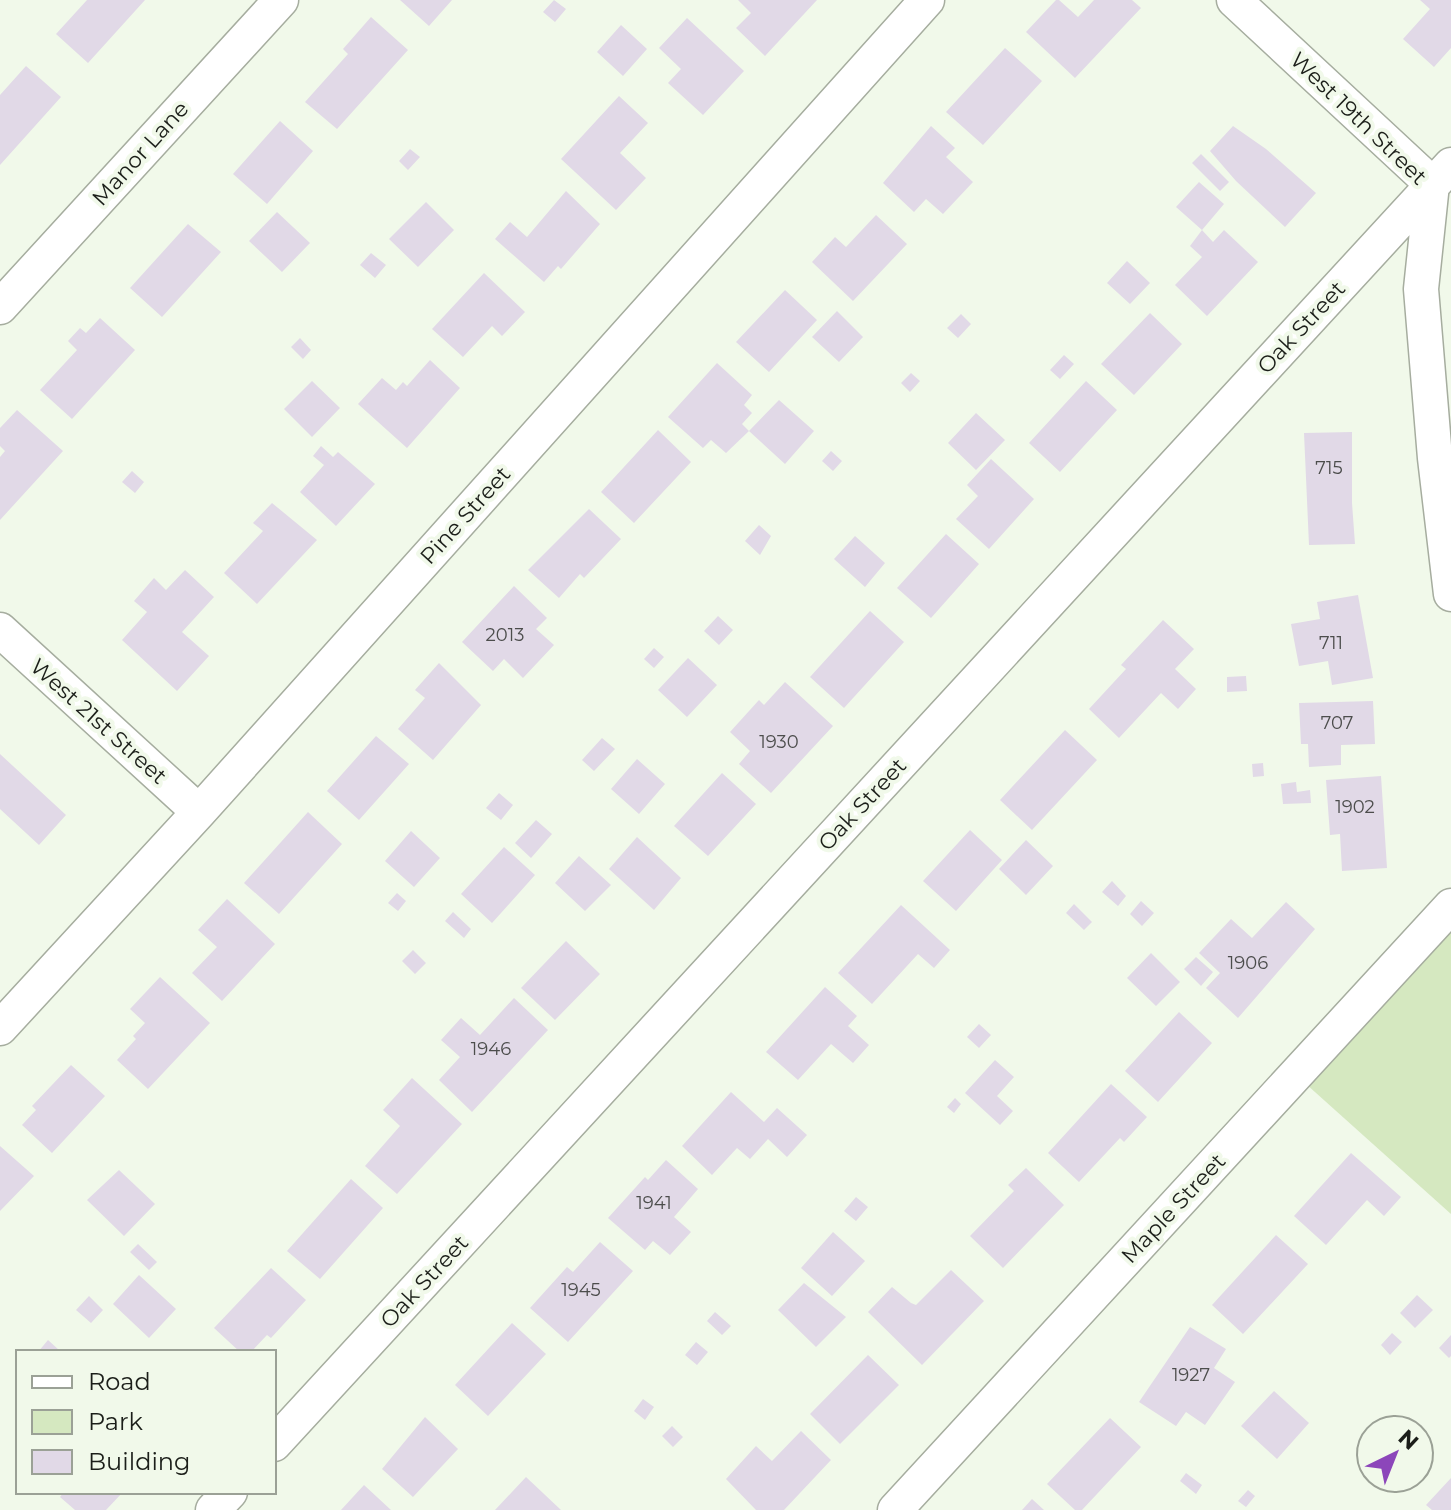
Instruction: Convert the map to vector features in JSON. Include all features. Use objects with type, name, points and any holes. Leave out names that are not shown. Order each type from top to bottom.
[{"type":"street","name":"Manor Lane","points":[[0,307],[281,0]]},
{"type":"street","name":"Pine Street","points":[[0,1028],[199,812],[927,0]]},
{"type":"street","name":"West 19th Street","points":[[1234,0],[1441,174],[1421,289],[1435,458],[1451,594]]},
{"type":"street","name":"Oak Street","points":[[276,1442],[1441,174]]},
{"type":"street","name":"West 21st Street","points":[[0,630],[199,812]]},
{"type":"street","name":"Maple Street","points":[[895,1510],[1451,906]]},
{"type":"street","points":[[213,1510],[228,1494]]},
{"type":"green space","points":[[1451,906],[1451,1214],[1296,1075]]},
{"type":"building","points":[[87,0],[145,0],[88,63],[56,34]]},
{"type":"building","points":[[400,0],[452,0],[429,26]]},
{"type":"building","points":[[554,0],[566,9],[555,22],[543,12]]},
{"type":"building","points":[[738,0],[817,0],[765,56],[736,28],[751,13]]},
{"type":"building","points":[[1056,0],[1078,17],[1094,0],[1132,0],[1141,8],[1075,78],[1026,32]]},
{"type":"building","points":[[1420,0],[1451,0],[1451,48],[1434,67],[1403,39],[1430,9]]},
{"type":"building","points":[[371,17],[408,50],[337,129],[305,102],[348,54],[343,49]]},
{"type":"building","points":[[687,18],[744,71],[703,115],[668,83],[681,69],[659,48]]},
{"type":"building","points":[[621,25],[647,49],[623,76],[597,52]]},
{"type":"building","points":[[1005,48],[1042,81],[983,145],[946,112]]},
{"type":"building","points":[[26,66],[61,97],[0,165],[0,95]]},
{"type":"building","points":[[619,96],[648,123],[620,153],[646,178],[616,210],[561,159]]},
{"type":"building","points":[[280,121],[313,151],[267,204],[233,174]]},
{"type":"building","points":[[931,126],[955,148],[946,157],[973,182],[943,214],[926,199],[914,212],[883,183]]},
{"type":"building","points":[[1233,126],[1266,149],[1316,193],[1285,227],[1236,181],[1210,151]]},
{"type":"building","points":[[410,149],[420,157],[408,170],[399,161]]},
{"type":"building","points":[[1201,154],[1229,182],[1220,191],[1192,163]]},
{"type":"building","points":[[1199,182],[1224,204],[1202,230],[1176,207]]},
{"type":"building","points":[[566,191],[600,224],[561,269],[558,266],[544,282],[495,239],[510,222],[527,237]]},
{"type":"building","points":[[426,202],[454,230],[418,267],[389,239]]},
{"type":"building","points":[[277,212],[310,243],[282,272],[249,241]]},
{"type":"building","points":[[876,215],[907,244],[853,301],[812,262],[835,237],[846,247]]},
{"type":"building","points":[[188,224],[221,252],[162,317],[130,288]]},
{"type":"building","points":[[1202,230],[1213,242],[1224,230],[1258,262],[1207,316],[1175,285],[1202,257],[1190,246]]},
{"type":"building","points":[[371,253],[386,265],[375,278],[360,265]]},
{"type":"building","points":[[1127,261],[1150,283],[1130,304],[1107,283]]},
{"type":"building","points":[[484,273],[525,312],[502,336],[492,326],[463,357],[432,329]]},
{"type":"building","points":[[785,290],[817,320],[769,372],[736,342]]},
{"type":"building","points":[[837,311],[863,337],[839,362],[812,337]]},
{"type":"building","points":[[1150,313],[1182,344],[1134,395],[1101,364]]},
{"type":"building","points":[[961,314],[971,324],[958,338],[947,328]]},
{"type":"building","points":[[100,318],[135,350],[72,419],[40,390],[77,350],[68,341],[80,328],[86,333]]},
{"type":"building","points":[[300,338],[311,350],[303,359],[291,347]]},
{"type":"building","points":[[1064,355],[1074,364],[1060,379],[1050,370]]},
{"type":"building","points":[[430,360],[460,388],[407,448],[358,404],[382,378],[396,390],[403,382],[407,386]]},
{"type":"building","points":[[717,363],[752,395],[744,405],[752,413],[742,424],[749,431],[726,453],[711,440],[703,448],[668,417]]},
{"type":"building","points":[[911,373],[920,381],[910,392],[901,383]]},
{"type":"building","points":[[312,381],[340,408],[312,437],[284,409]]},
{"type":"building","points":[[1086,381],[1117,410],[1060,472],[1029,443]]},
{"type":"building","points":[[779,400],[814,431],[785,464],[749,431]]},
{"type":"building","points":[[17,410],[63,451],[0,520],[0,457],[5,451],[0,446],[0,428]]},
{"type":"building","points":[[976,413],[1005,440],[976,470],[948,443]]},
{"type":"building","points":[[658,430],[691,462],[634,523],[601,492]]},
{"type":"building","points":[[1352,432],[1355,544],[1309,545],[1304,433]]},
{"type":"building","points":[[321,446],[333,457],[338,452],[375,484],[336,526],[300,492],[324,465],[313,456]]},
{"type":"building","points":[[831,451],[842,461],[833,471],[822,461]]},
{"type":"building","points":[[991,459],[1034,499],[989,549],[956,519],[978,496],[967,485]]},
{"type":"building","points":[[132,471],[144,482],[135,493],[122,482]]},
{"type":"building","points":[[272,503],[317,540],[257,604],[224,573],[263,531],[253,523]]},
{"type":"building","points":[[589,509],[621,539],[584,578],[580,574],[559,598],[528,570]]},
{"type":"building","points":[[759,525],[771,536],[760,555],[745,541]]},
{"type":"building","points":[[946,534],[979,564],[931,618],[897,588]]},
{"type":"building","points":[[855,536],[885,563],[865,587],[834,559]]},
{"type":"building","points":[[185,570],[214,597],[182,632],[209,656],[177,691],[122,640],[147,612],[134,601],[154,578],[166,590]]},
{"type":"building","points":[[514,586],[547,618],[536,629],[554,645],[523,678],[504,659],[493,671],[462,642]]},
{"type":"building","points":[[1358,595],[1373,678],[1332,685],[1328,661],[1299,666],[1291,624],[1320,619],[1317,602]]},
{"type":"building","points":[[870,611],[904,642],[844,708],[810,677]]},
{"type":"building","points":[[718,616],[733,630],[719,645],[704,631]]},
{"type":"building","points":[[1163,620],[1194,649],[1175,669],[1196,689],[1178,709],[1161,693],[1119,738],[1089,709],[1126,669],[1121,665]]},
{"type":"building","points":[[654,648],[664,657],[654,668],[644,659]]},
{"type":"building","points":[[688,658],[717,685],[687,717],[658,690]]},
{"type":"building","points":[[439,663],[481,705],[433,760],[398,729],[425,698],[415,690]]},
{"type":"building","points":[[1246,676],[1247,691],[1227,692],[1227,677]]},
{"type":"building","points":[[785,682],[833,726],[771,793],[739,764],[750,751],[730,732],[759,700],[764,705]]},
{"type":"building","points":[[1373,701],[1375,744],[1341,745],[1341,765],[1309,767],[1308,744],[1301,744],[1299,703]]},
{"type":"building","points":[[1065,730],[1097,760],[1032,830],[1000,800]]},
{"type":"building","points":[[376,736],[409,764],[359,820],[327,791]]},
{"type":"building","points":[[602,738],[615,749],[594,771],[582,760]]},
{"type":"building","points":[[0,754],[66,815],[39,845],[0,809]]},
{"type":"building","points":[[637,759],[665,784],[639,814],[611,789]]},
{"type":"building","points":[[1263,763],[1264,776],[1253,777],[1252,764]]},
{"type":"building","points":[[722,773],[756,804],[708,856],[674,826]]},
{"type":"building","points":[[1381,776],[1387,868],[1342,871],[1340,834],[1330,835],[1326,780]]},
{"type":"building","points":[[1296,782],[1297,792],[1310,790],[1311,803],[1283,804],[1281,784]]},
{"type":"building","points":[[499,793],[513,805],[501,820],[486,808]]},
{"type":"building","points":[[308,812],[342,844],[279,914],[244,883]]},
{"type":"building","points":[[536,820],[552,834],[531,858],[515,843]]},
{"type":"building","points":[[970,830],[1002,860],[956,911],[923,881]]},
{"type":"building","points":[[411,831],[440,858],[414,887],[385,861]]},
{"type":"building","points":[[637,837],[681,878],[654,910],[609,869]]},
{"type":"building","points":[[1026,840],[1053,866],[1026,895],[999,869]]},
{"type":"building","points":[[504,847],[535,875],[492,923],[461,894]]},
{"type":"building","points":[[579,856],[611,885],[585,911],[555,883]]},
{"type":"building","points":[[1112,881],[1126,896],[1118,906],[1102,892]]},
{"type":"building","points":[[397,893],[406,901],[398,911],[388,903]]},
{"type":"building","points":[[227,899],[275,944],[222,1001],[192,973],[217,947],[198,930]]},
{"type":"building","points":[[1141,901],[1154,913],[1142,926],[1130,914]]},
{"type":"building","points":[[1286,902],[1315,929],[1238,1018],[1206,988],[1220,973],[1199,953],[1231,919],[1252,938]]},
{"type":"building","points":[[1074,904],[1092,922],[1084,930],[1066,913]]},
{"type":"building","points":[[901,905],[950,950],[934,968],[918,954],[872,1004],[838,973]]},
{"type":"building","points":[[453,912],[471,929],[464,938],[445,921]]},
{"type":"building","points":[[566,941],[600,974],[555,1020],[521,988]]},
{"type":"building","points":[[413,950],[426,963],[415,974],[402,961]]},
{"type":"building","points":[[1151,953],[1180,982],[1156,1006],[1127,978]]},
{"type":"building","points":[[1196,957],[1213,972],[1201,986],[1184,969]]},
{"type":"building","points":[[160,977],[210,1023],[148,1089],[117,1060],[136,1039],[133,1036],[145,1023],[130,1009]]},
{"type":"building","points":[[825,987],[857,1016],[848,1026],[869,1045],[853,1063],[831,1044],[798,1080],[766,1052]]},
{"type":"building","points":[[514,998],[548,1030],[472,1112],[439,1080],[460,1057],[441,1040],[461,1018],[480,1035]]},
{"type":"building","points":[[1179,1012],[1212,1043],[1158,1102],[1125,1071]]},
{"type":"building","points":[[979,1024],[991,1035],[979,1048],[967,1037]]},
{"type":"building","points":[[995,1060],[1014,1077],[997,1096],[1013,1111],[1000,1125],[965,1093]]},
{"type":"building","points":[[71,1065],[105,1096],[52,1153],[22,1125],[36,1110],[32,1106]]},
{"type":"building","points":[[412,1078],[462,1124],[397,1194],[365,1166],[400,1126],[383,1110]]},
{"type":"building","points":[[1111,1084],[1147,1117],[1124,1142],[1120,1138],[1079,1182],[1048,1153]]},
{"type":"building","points":[[731,1092],[764,1122],[777,1108],[807,1135],[787,1157],[768,1139],[750,1159],[737,1148],[712,1175],[682,1146]]},
{"type":"building","points":[[955,1098],[961,1104],[954,1113],[947,1107]]},
{"type":"building","points":[[0,1146],[34,1176],[0,1211]]},
{"type":"building","points":[[1351,1153],[1401,1197],[1384,1216],[1367,1200],[1326,1245],[1294,1216]]},
{"type":"building","points":[[666,1160],[698,1189],[674,1217],[691,1232],[670,1255],[653,1241],[645,1250],[608,1218],[645,1177],[648,1180]]},
{"type":"building","points":[[1026,1168],[1064,1205],[1003,1268],[970,1236],[1014,1191],[1008,1185]]},
{"type":"building","points":[[119,1170],[155,1204],[124,1236],[87,1200]]},
{"type":"building","points":[[351,1179],[383,1208],[320,1279],[287,1251]]},
{"type":"building","points":[[856,1197],[868,1207],[856,1221],[844,1211]]},
{"type":"building","points":[[833,1232],[865,1261],[832,1296],[801,1268]]},
{"type":"building","points":[[1276,1235],[1308,1264],[1243,1334],[1212,1305]]},
{"type":"building","points":[[600,1242],[633,1271],[568,1342],[530,1308],[567,1267],[573,1272]]},
{"type":"building","points":[[138,1244],[157,1262],[149,1270],[130,1252]]},
{"type":"building","points":[[271,1268],[306,1300],[271,1338],[267,1335],[253,1350],[238,1350],[214,1328]]},
{"type":"building","points":[[951,1270],[984,1301],[922,1365],[868,1312],[892,1287],[916,1305]]},
{"type":"building","points":[[139,1275],[176,1309],[149,1338],[113,1304]]},
{"type":"building","points":[[804,1283],[846,1317],[816,1347],[778,1310]]},
{"type":"building","points":[[1417,1295],[1433,1310],[1415,1328],[1400,1313]]},
{"type":"building","points":[[89,1296],[103,1310],[91,1323],[76,1310]]},
{"type":"building","points":[[715,1312],[731,1326],[722,1335],[707,1321]]},
{"type":"building","points":[[512,1323],[546,1354],[488,1416],[455,1385]]},
{"type":"building","points":[[1190,1327],[1226,1349],[1214,1368],[1235,1382],[1205,1425],[1186,1412],[1176,1426],[1139,1402]]},
{"type":"building","points":[[1392,1333],[1402,1342],[1390,1355],[1381,1345]]},
{"type":"building","points":[[1451,1335],[1451,1356],[1449,1358],[1439,1348]]},
{"type":"building","points":[[48,1340],[59,1350],[40,1350]]},
{"type":"building","points":[[696,1342],[708,1352],[697,1365],[685,1355]]},
{"type":"building","points":[[868,1355],[899,1385],[840,1444],[810,1414]]},
{"type":"building","points":[[1274,1391],[1309,1423],[1277,1459],[1241,1426]]},
{"type":"building","points":[[643,1399],[654,1407],[645,1420],[634,1411]]},
{"type":"building","points":[[425,1417],[458,1449],[413,1497],[382,1469]]},
{"type":"building","points":[[1110,1418],[1141,1447],[1082,1510],[1075,1510],[1047,1484]]},
{"type":"building","points":[[672,1426],[683,1437],[673,1447],[662,1436]]},
{"type":"building","points":[[801,1431],[831,1460],[784,1510],[756,1510],[726,1479],[756,1446],[772,1461]]},
{"type":"building","points":[[1186,1473],[1202,1485],[1196,1494],[1180,1481]]},
{"type":"building","points":[[526,1477],[561,1510],[495,1510]]},
{"type":"building","points":[[1451,1478],[1451,1510],[1432,1510],[1426,1505]]},
{"type":"building","points":[[364,1485],[391,1510],[341,1510]]},
{"type":"building","points":[[1248,1490],[1255,1496],[1246,1507],[1238,1501]]},
{"type":"building","points":[[62,1494],[121,1494],[106,1510],[75,1510],[60,1497]]},
{"type":"building","points":[[1032,1499],[1044,1510],[1022,1510]]}]
